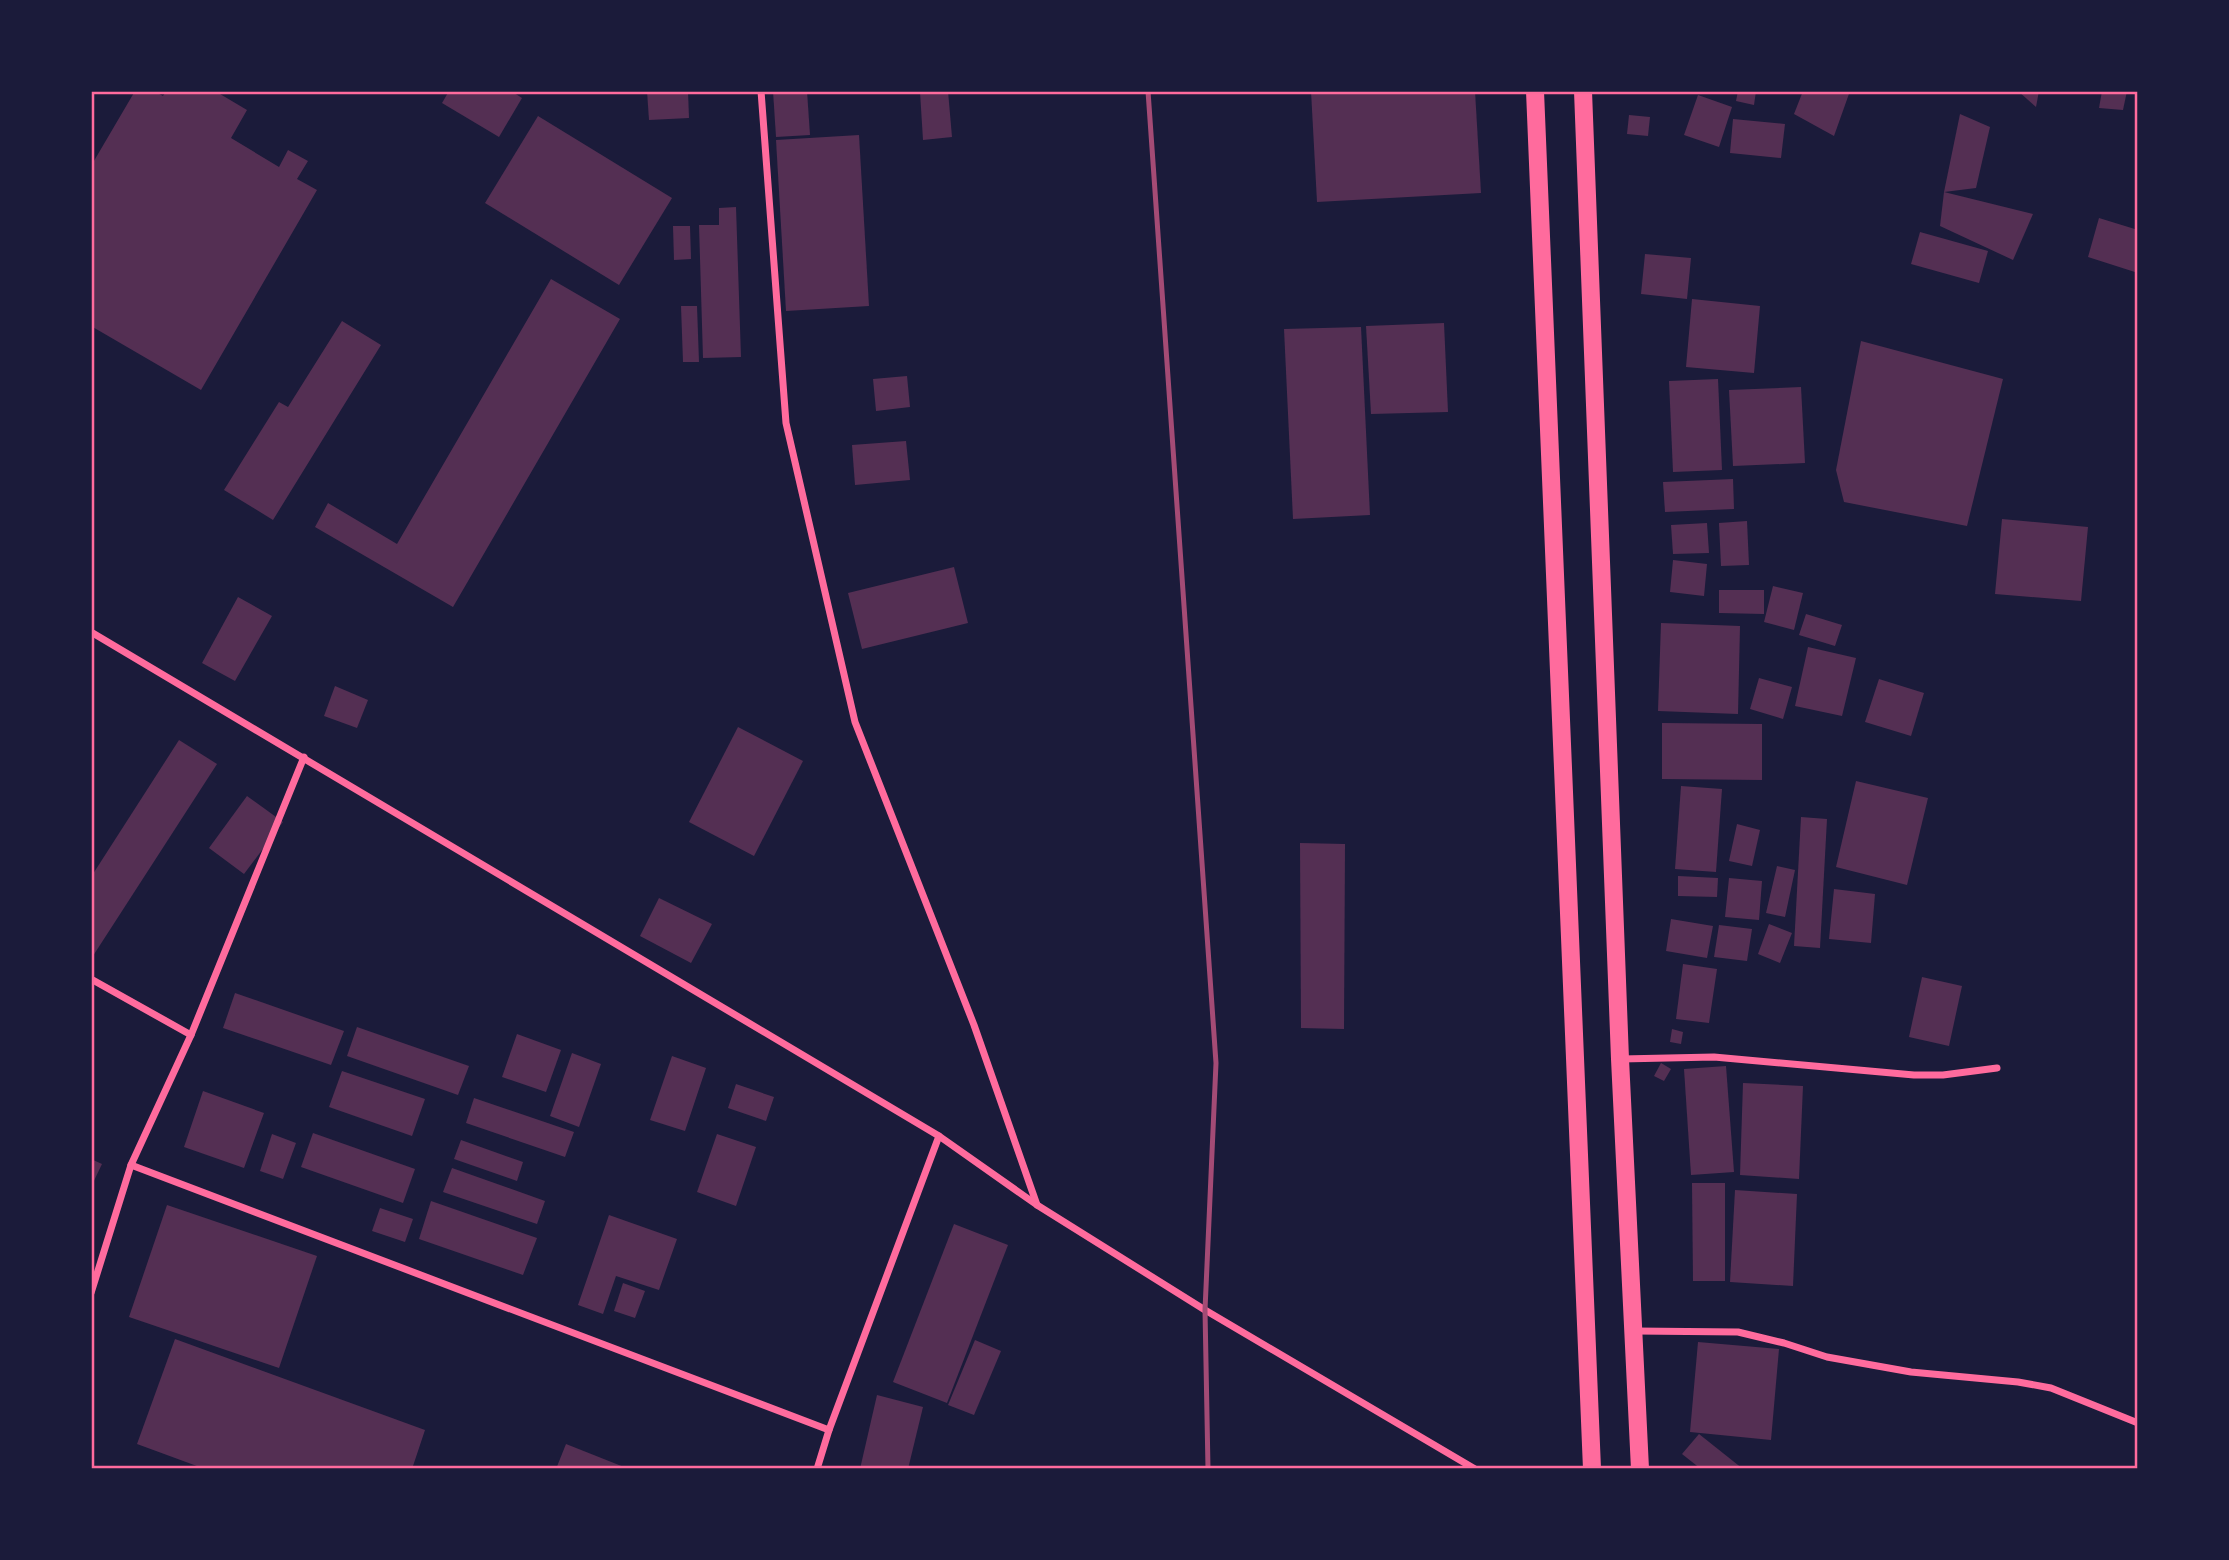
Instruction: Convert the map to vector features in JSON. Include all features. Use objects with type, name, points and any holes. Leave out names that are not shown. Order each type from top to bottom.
[{"type":"main road","points":[[1535,91],[1592,1469]]},
{"type":"main road","points":[[1583,91],[1620,1059],[1640,1469]]},
{"type":"street","points":[[761,91],[786,423],[855,722],[974,1025],[1037,1205]]},
{"type":"street","points":[[91,632],[939,1136],[1037,1205],[1205,1310],[1475,1469]]},
{"type":"street","points":[[91,1293],[131,1165],[191,1035],[304,757]]},
{"type":"street","points":[[91,979],[191,1035]]},
{"type":"street","points":[[1620,1059],[1714,1056],[1914,1075],[1943,1075],[1997,1068]]},
{"type":"street","points":[[817,1469],[829,1430],[939,1136]]},
{"type":"street","points":[[131,1165],[829,1430]]},
{"type":"street","points":[[1635,1331],[1738,1332],[1827,1357],[1911,1372],[2018,1382],[2051,1388],[2138,1423]]},
{"type":"building","points":[[135,91],[154,91],[163,96],[166,91],[215,91],[247,110],[231,138],[279,167],[288,150],[308,161],[297,179],[317,190],[201,390],[91,326],[91,166]]},
{"type":"building","points":[[449,91],[511,91],[522,98],[499,137],[442,103]]},
{"type":"building","points":[[647,91],[688,91],[689,118],[649,120]]},
{"type":"building","points":[[773,91],[807,91],[810,135],[776,137]]},
{"type":"building","points":[[948,91],[952,137],[923,140],[920,92]]},
{"type":"building","points":[[1311,91],[1475,91],[1481,193],[1317,202]]},
{"type":"building","points":[[1738,91],[1756,91],[1754,105],[1736,101]]},
{"type":"building","points":[[1803,91],[1850,91],[1834,136],[1794,114]]},
{"type":"building","points":[[2018,91],[2039,91],[2036,107]]},
{"type":"building","points":[[2102,91],[2127,91],[2123,110],[2099,108]]},
{"type":"building","points":[[1698,95],[1732,107],[1719,147],[1684,135]]},
{"type":"building","points":[[1960,114],[1990,127],[1976,188],[1944,192]]},
{"type":"building","points":[[1629,115],[1650,117],[1648,136],[1627,134]]},
{"type":"building","points":[[538,116],[672,198],[619,285],[485,203]]},
{"type":"building","points":[[1733,119],[1785,124],[1781,158],[1730,153]]},
{"type":"building","points":[[859,135],[869,306],[786,311],[776,140]]},
{"type":"building","points":[[1944,192],[2033,214],[2013,260],[1940,226]]},
{"type":"building","points":[[736,207],[741,357],[703,358],[699,225],[719,225],[719,208]]},
{"type":"building","points":[[2099,218],[2138,230],[2138,273],[2088,257]]},
{"type":"building","points":[[673,226],[690,226],[691,259],[674,260]]},
{"type":"building","points":[[1920,232],[1988,251],[1979,283],[1911,264]]},
{"type":"building","points":[[1645,254],[1691,258],[1687,299],[1641,294]]},
{"type":"building","points":[[551,279],[620,319],[453,607],[315,527],[328,503],[397,544]]},
{"type":"building","points":[[1692,299],[1760,306],[1754,373],[1686,367]]},
{"type":"building","points":[[681,306],[697,306],[699,362],[683,362]]},
{"type":"building","points":[[342,321],[381,345],[273,520],[224,490],[279,402],[288,407]]},
{"type":"building","points":[[1444,323],[1448,412],[1371,414],[1366,326]]},
{"type":"building","points":[[1361,327],[1370,515],[1293,519],[1284,329]]},
{"type":"building","points":[[1861,341],[2003,379],[1967,526],[1844,502],[1836,470]]},
{"type":"building","points":[[907,376],[910,407],[876,411],[873,379]]},
{"type":"building","points":[[1718,379],[1722,470],[1673,472],[1669,381]]},
{"type":"building","points":[[1801,387],[1805,463],[1733,466],[1729,390]]},
{"type":"building","points":[[906,441],[910,480],[855,485],[852,445]]},
{"type":"building","points":[[1733,479],[1734,509],[1665,512],[1663,482]]},
{"type":"building","points":[[2002,519],[2088,527],[2081,601],[1995,594]]},
{"type":"building","points":[[1747,521],[1749,565],[1721,566],[1719,523]]},
{"type":"building","points":[[1707,523],[1709,553],[1673,554],[1671,525]]},
{"type":"building","points":[[1673,560],[1707,564],[1704,596],[1670,592]]},
{"type":"building","points":[[954,567],[968,623],[862,649],[848,593]]},
{"type":"building","points":[[1773,586],[1803,593],[1794,630],[1764,622]]},
{"type":"building","points":[[1719,590],[1764,590],[1764,614],[1719,613]]},
{"type":"building","points":[[238,597],[272,616],[235,681],[202,663]]},
{"type":"building","points":[[1806,614],[1842,625],[1835,646],[1799,635]]},
{"type":"building","points":[[1661,623],[1740,626],[1738,714],[1658,711]]},
{"type":"building","points":[[1808,647],[1856,658],[1842,716],[1795,706]]},
{"type":"building","points":[[1759,678],[1792,687],[1783,719],[1750,709]]},
{"type":"building","points":[[1879,679],[1924,693],[1911,736],[1865,722]]},
{"type":"building","points":[[335,686],[368,700],[357,728],[324,716]]},
{"type":"building","points":[[1662,723],[1762,724],[1762,780],[1662,779]]},
{"type":"building","points":[[738,727],[803,761],[754,856],[689,822]]},
{"type":"building","points":[[179,740],[217,764],[91,959],[91,877]]},
{"type":"building","points":[[1856,781],[1928,798],[1907,885],[1836,867]]},
{"type":"building","points":[[1681,786],[1722,789],[1716,872],[1675,869]]},
{"type":"building","points":[[247,796],[283,822],[244,874],[209,848]]},
{"type":"building","points":[[1801,817],[1827,819],[1820,948],[1794,946]]},
{"type":"building","points":[[1737,824],[1760,830],[1752,866],[1729,861]]},
{"type":"building","points":[[1300,843],[1345,844],[1344,1029],[1301,1028]]},
{"type":"building","points":[[1777,866],[1795,870],[1785,917],[1766,913]]},
{"type":"building","points":[[1678,876],[1718,878],[1717,897],[1678,896]]},
{"type":"building","points":[[1729,878],[1762,881],[1759,920],[1725,917]]},
{"type":"building","points":[[1834,889],[1875,894],[1871,943],[1829,939]]},
{"type":"building","points":[[659,898],[712,924],[691,963],[640,936]]},
{"type":"building","points":[[1671,919],[1713,926],[1707,958],[1666,951]]},
{"type":"building","points":[[1769,924],[1792,933],[1780,963],[1758,954]]},
{"type":"building","points":[[1719,925],[1752,929],[1747,961],[1714,957]]},
{"type":"building","points":[[1683,964],[1717,969],[1709,1023],[1676,1019]]},
{"type":"building","points":[[1922,977],[1962,986],[1949,1046],[1909,1037]]},
{"type":"building","points":[[235,993],[344,1031],[331,1065],[223,1028]]},
{"type":"building","points":[[357,1027],[469,1066],[458,1095],[347,1056]]},
{"type":"building","points":[[1672,1029],[1683,1032],[1681,1044],[1670,1042]]},
{"type":"building","points":[[517,1034],[561,1050],[546,1092],[502,1077]]},
{"type":"building","points":[[572,1053],[601,1064],[579,1127],[550,1116]]},
{"type":"building","points":[[672,1056],[706,1068],[685,1131],[650,1120]]},
{"type":"building","points":[[1661,1063],[1671,1069],[1664,1081],[1654,1076]]},
{"type":"building","points":[[1726,1066],[1734,1172],[1691,1175],[1684,1069]]},
{"type":"building","points":[[342,1071],[425,1099],[412,1136],[329,1107]]},
{"type":"building","points":[[1743,1083],[1803,1086],[1799,1179],[1740,1175]]},
{"type":"building","points":[[736,1084],[774,1097],[766,1121],[728,1108]]},
{"type":"building","points":[[203,1091],[264,1113],[244,1168],[184,1147]]},
{"type":"building","points":[[474,1098],[574,1132],[565,1157],[466,1123]]},
{"type":"building","points":[[313,1133],[415,1169],[403,1203],[301,1167]]},
{"type":"building","points":[[272,1134],[296,1143],[283,1179],[260,1171]]},
{"type":"building","points":[[717,1134],[756,1147],[736,1206],[697,1192]]},
{"type":"building","points":[[461,1140],[523,1162],[517,1181],[454,1159]]},
{"type":"building","points":[[91,1159],[102,1164],[91,1187]]},
{"type":"building","points":[[452,1168],[545,1201],[537,1224],[443,1192]]},
{"type":"building","points":[[1692,1183],[1725,1183],[1725,1281],[1693,1281]]},
{"type":"building","points":[[1735,1190],[1797,1194],[1793,1286],[1730,1282]]},
{"type":"building","points":[[431,1201],[537,1238],[523,1275],[419,1239]]},
{"type":"building","points":[[167,1205],[317,1256],[279,1368],[129,1317]]},
{"type":"building","points":[[380,1208],[413,1219],[405,1242],[372,1231]]},
{"type":"building","points":[[609,1215],[677,1239],[659,1290],[616,1276],[603,1314],[578,1305]]},
{"type":"building","points":[[954,1224],[1008,1245],[947,1403],[893,1382]]},
{"type":"building","points":[[623,1283],[645,1291],[635,1318],[614,1311]]},
{"type":"building","points":[[175,1339],[425,1430],[412,1469],[205,1469],[137,1444]]},
{"type":"building","points":[[975,1340],[1001,1351],[974,1415],[948,1405]]},
{"type":"building","points":[[1698,1342],[1779,1349],[1771,1440],[1690,1432]]},
{"type":"building","points":[[877,1395],[923,1407],[908,1469],[860,1469]]},
{"type":"building","points":[[1699,1434],[1743,1469],[1701,1469],[1682,1454]]},
{"type":"building","points":[[566,1444],[629,1469],[556,1469]]},
{"type":"railway","points":[[1148,91],[1216,1063],[1205,1310],[1208,1469]]}]
